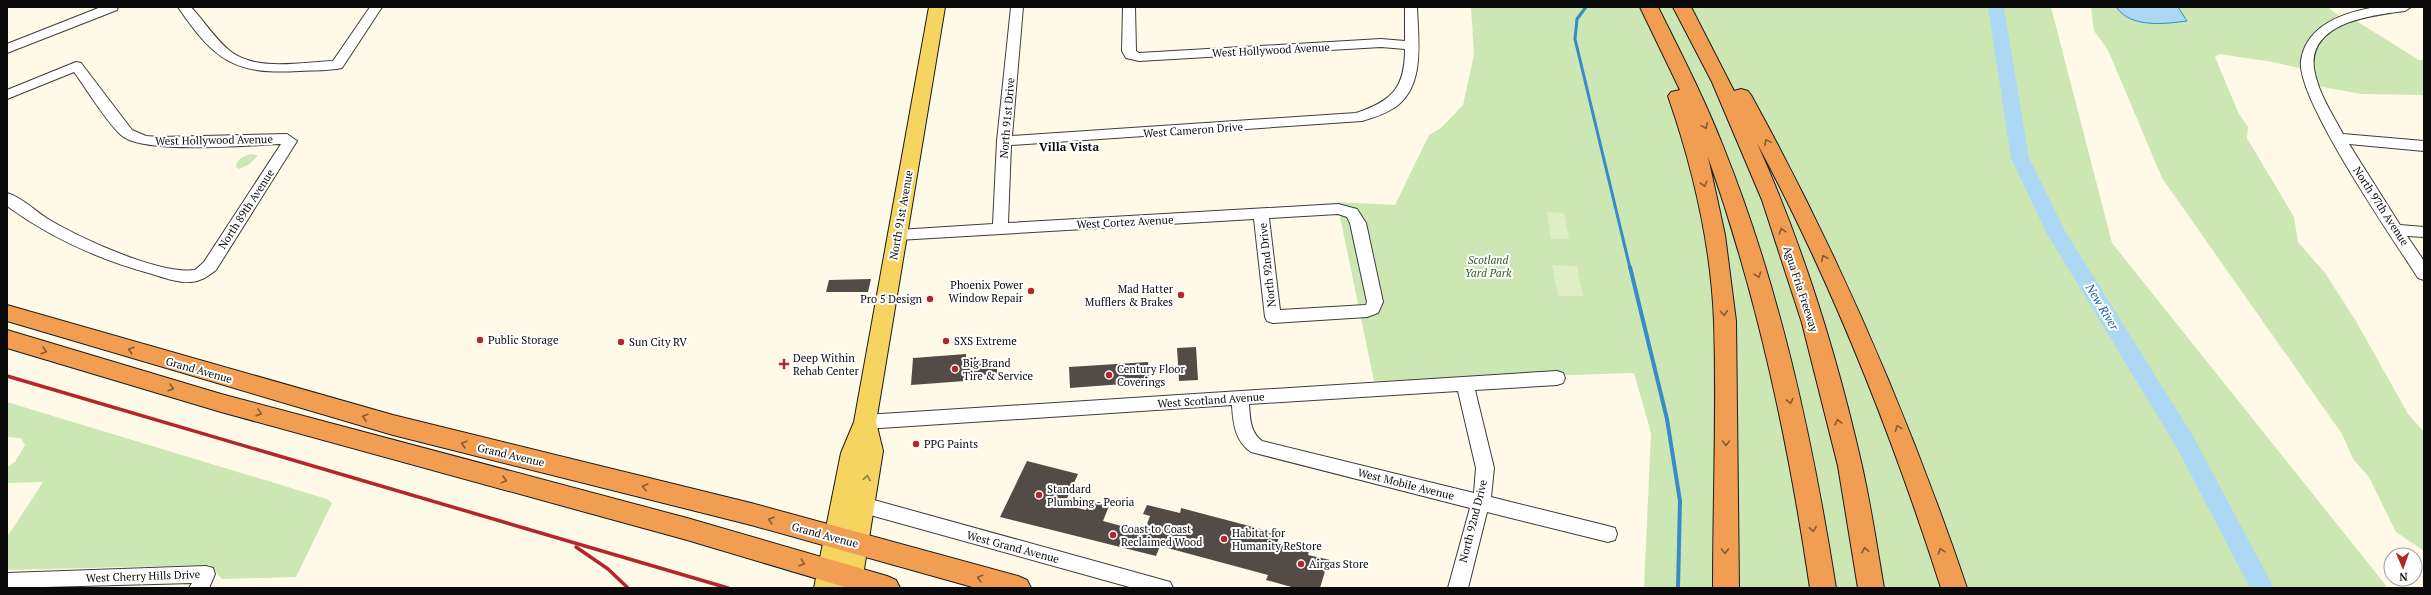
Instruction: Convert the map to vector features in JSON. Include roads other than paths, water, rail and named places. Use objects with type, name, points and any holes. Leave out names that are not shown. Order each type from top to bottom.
[{"type":"highway","points":[[1649,7],[1666,39],[1708,131],[1728,185],[1765,298],[1796,425],[1823,588]]},
{"type":"highway","name":"Agua Fria Freeway","points":[[1682,7],[1721,82],[1772,200],[1813,323],[1850,466],[1871,588]]},
{"type":"highway","points":[[1697,38],[1723,62],[1769,146],[1841,294],[1866,348],[1914,468],[1954,588]]},
{"type":"highway","points":[[1666,39],[1666,65],[1684,112],[1698,158],[1708,198],[1722,284],[1725,321],[1726,588]]},
{"type":"highway","name":"Grand Avenue","points":[[7,314],[402,428],[676,495],[1018,588]]},
{"type":"highway","points":[[7,339],[202,397],[687,529],[839,581],[887,588]]},
{"type":"highway","points":[[202,397],[223,376]]},
{"type":"highway","points":[[385,448],[402,428]]},
{"type":"main road","name":"North 91st Avenue","points":[[839,581],[846,541],[852,453],[866,422],[937,7]]},
{"type":"main road","name":"North 91st Avenue","points":[[846,541],[863,505],[872,451],[866,422]]},
{"type":"street","points":[[7,49],[89,11],[112,7]]},
{"type":"street","points":[[184,7],[225,54],[245,64],[263,67],[337,65],[376,7]]},
{"type":"street","name":"North 91st Drive","points":[[1000,229],[1004,141],[1018,7]]},
{"type":"street","name":"West Hollywood Avenue","points":[[1130,7],[1129,51],[1131,55],[1140,57],[1382,44],[1411,45]]},
{"type":"street","name":"West Cameron Drive","points":[[1004,141],[1357,118],[1381,109],[1398,98],[1409,76],[1411,7]]},
{"type":"street","name":"North 97th Avenue","points":[[2405,7],[2388,8],[2350,17],[2335,24],[2322,33],[2312,46],[2307,70],[2323,110],[2338,138],[2424,274]]},
{"type":"street","name":"West Hollywood Avenue","points":[[7,95],[76,66],[127,132],[134,137],[159,142],[287,139],[290,141]]},
{"type":"street","points":[[2338,138],[2424,146]]},
{"type":"street","name":"North 89th Avenue","points":[[7,198],[36,219],[72,240],[99,252],[134,264],[185,276],[199,275],[210,266],[290,141]]},
{"type":"street","name":"West Cortez Avenue","points":[[898,235],[1338,209],[1352,213],[1358,224],[1375,302],[1372,308],[1367,311],[1273,317]]},
{"type":"street","name":"North 92nd Drive","points":[[1262,214],[1273,317]]},
{"type":"street","points":[[2396,230],[2424,232]]},
{"type":"street","name":"West Scotland Avenue","points":[[866,422],[1557,378]]},
{"type":"street","name":"North 92nd Drive","points":[[1458,588],[1484,490],[1485,468],[1465,384]]},
{"type":"street","name":"West Mobile Avenue","points":[[1240,398],[1244,434],[1249,443],[1257,448],[1608,534]]},
{"type":"street","name":"West Grand Avenue","points":[[863,505],[1153,587]]},
{"type":"street","name":"West Cherry Hills Drive","points":[[7,581],[202,581]]},
{"type":"water","points":[[2178,7],[2187,21],[2169,23],[2140,22],[2123,14],[2117,8]]},
{"type":"waterway","points":[[1586,7],[1577,19],[1575,39],[1630,268]]},
{"type":"waterway","name":"New River","points":[[1996,7],[2020,158],[2056,232],[2185,442],[2262,588]]},
{"type":"waterway","points":[[1630,267],[1667,419],[1680,501],[1678,588]]},
{"type":"railway","points":[[7,376],[728,588]]},
{"type":"railway","points":[[576,547],[608,569],[628,588]]},
{"type":"place","name":"Phoenix Power Window Repair","points":[[1031,291]]},
{"type":"place","name":"Mad Hatter Mufflers & Brakes","points":[[1181,295]]},
{"type":"place","name":"Pro 5 Design","points":[[930,299]]},
{"type":"place","name":"Public Storage","points":[[480,340]]},
{"type":"place","name":"SXS Extreme","points":[[946,341]]},
{"type":"place","name":"Sun City RV","points":[[621,342]]},
{"type":"place","name":"Deep Within Rehab Center","points":[[784,364]]},
{"type":"place","name":"Big Brand Tire & Service","points":[[955,369]]},
{"type":"place","name":"Century Floor Coverings","points":[[1109,375]]},
{"type":"place","name":"PPG Paints","points":[[916,444]]},
{"type":"place","name":"Standard Plumbing - Peoria","points":[[1039,495]]},
{"type":"place","name":"Coast to Coast Reclaimed Wood","points":[[1113,535]]},
{"type":"place","name":"Habitat for Humanity ReStore","points":[[1224,539]]},
{"type":"place","name":"Airgas Store","points":[[1301,564]]},
{"type":"district","name":"Villa Vista","points":[[1069,147]]},
{"type":"park label","name":"Scotland Yard Park","points":[[1488,266]]}]
